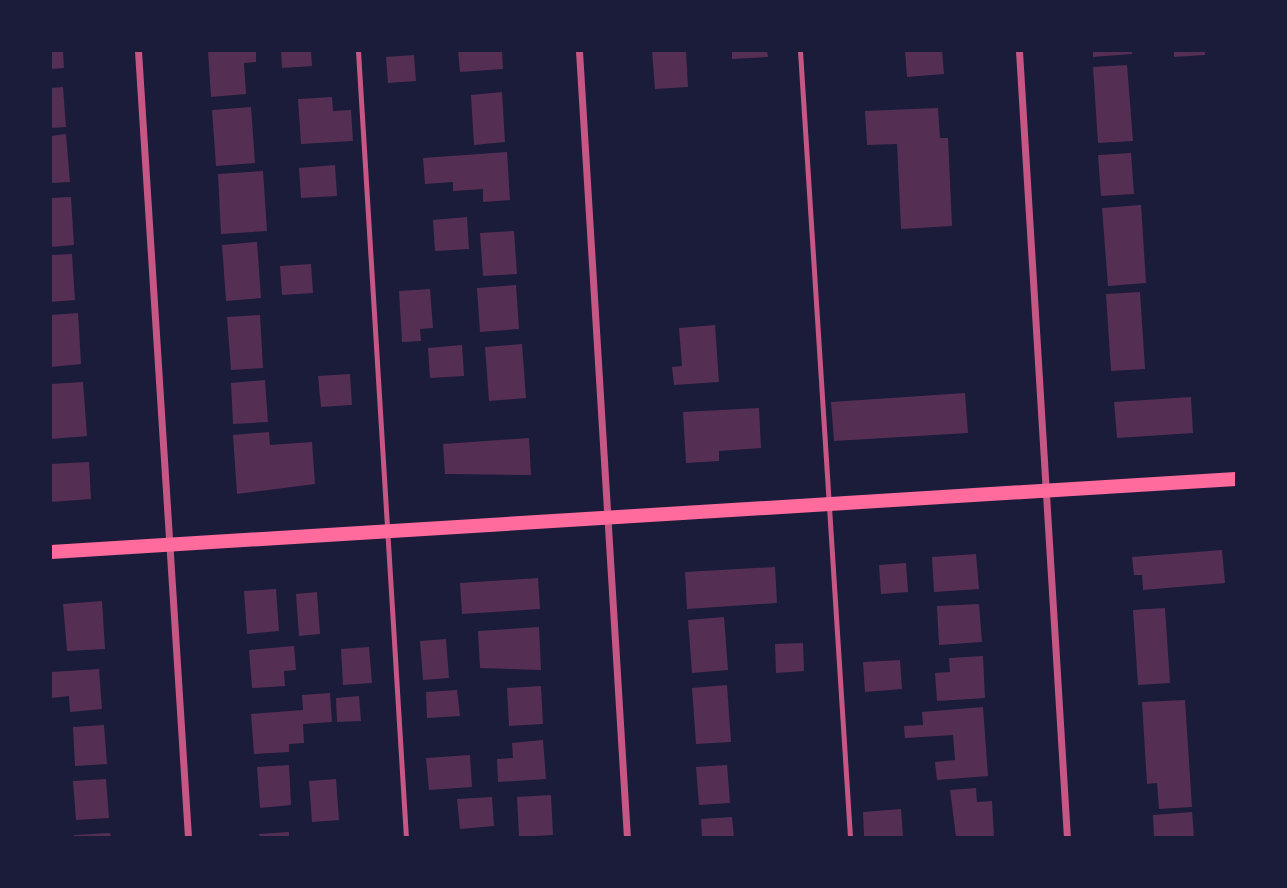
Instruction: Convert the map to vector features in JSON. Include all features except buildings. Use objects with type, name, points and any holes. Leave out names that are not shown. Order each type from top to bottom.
[{"type":"main road","points":[[51,552],[1236,479]]},
{"type":"street","points":[[138,51],[188,837]]},
{"type":"street","points":[[579,51],[627,837]]},
{"type":"street","points":[[1019,51],[1067,837]]},
{"type":"lane","points":[[358,51],[407,837]]},
{"type":"lane","points":[[800,51],[850,837]]}]
